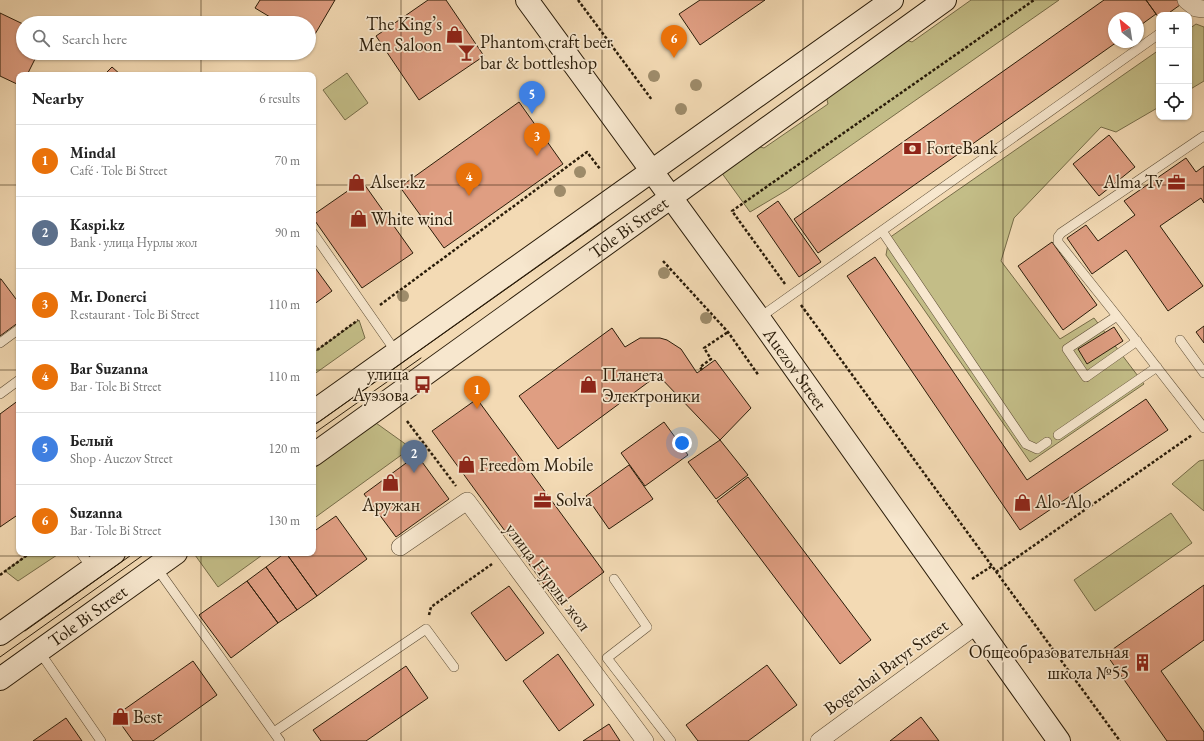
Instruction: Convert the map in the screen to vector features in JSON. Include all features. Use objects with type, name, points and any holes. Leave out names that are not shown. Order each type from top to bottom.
[{"type":"main road","name":"Auezov Street","points":[[527,0],[759,318],[1059,741]]},
{"type":"main road","name":"Tole Bi Street","points":[[316,410],[618,196],[651,170],[892,0]]},
{"type":"main road","name":"Tole Bi Street","points":[[316,453],[945,0]]},
{"type":"main road","name":"Tole Bi Street","points":[[0,634],[86,561],[104,556]]},
{"type":"main road","name":"Tole Bi Street","points":[[0,679],[172,556]]},
{"type":"street","points":[[400,547],[466,501]]},
{"type":"street","name":"улица Нурлы жол","points":[[466,501],[645,741]]},
{"type":"street","name":"Bogenbai Batyr Street","points":[[819,741],[976,625]]},
{"type":"lane","points":[[759,318],[1156,36]]},
{"type":"lane","points":[[1204,136],[1061,233],[1058,237],[1058,242],[1204,428]]},
{"type":"lane","points":[[882,231],[1026,444],[1037,449],[1047,442]]},
{"type":"lane","points":[[316,237],[396,352]]},
{"type":"lane","points":[[1117,316],[1067,348],[1086,377],[1137,341]]},
{"type":"lane","points":[[0,343],[16,331]]},
{"type":"lane","points":[[1180,340],[1204,373]]},
{"type":"lane","points":[[1058,435],[1157,367]]},
{"type":"lane","points":[[0,394],[16,382]]},
{"type":"lane","points":[[156,567],[280,741]]},
{"type":"lane","points":[[614,579],[647,626],[607,658],[671,741]]},
{"type":"lane","points":[[274,732],[426,629],[454,667]]},
{"type":"lane","points":[[39,651],[101,741]]},
{"type":"path","points":[[578,0],[652,100]]},
{"type":"path","points":[[1034,0],[732,211],[1120,741]]},
{"type":"path","points":[[316,351],[587,152],[600,169]]},
{"type":"path","points":[[663,262],[728,332],[759,376]]},
{"type":"path","points":[[702,370],[700,367],[711,359],[704,348],[728,332]]},
{"type":"path","points":[[407,421],[466,501]]},
{"type":"path","points":[[996,572],[1204,428]]},
{"type":"path","points":[[426,629],[431,606],[506,554]]},
{"type":"path","points":[[0,574],[26,556]]},
{"type":"path","points":[[972,579],[992,566]]},
{"type":"shaded area","points":[[971,0],[1059,0],[787,190],[750,212],[716,165],[745,143],[764,148],[828,104],[824,87],[895,36],[912,42]]},
{"type":"shaded area","points":[[1196,24],[1204,27],[1204,81],[1192,88],[1192,48],[1192,27]]},
{"type":"shaded area","points":[[1156,52],[1156,109],[1116,132],[1101,127],[1014,218],[1001,261],[1060,339],[1094,318],[1144,384],[1030,462],[886,255],[889,238]]},
{"type":"shaded area","points":[[347,73],[368,103],[345,120],[323,90]]},
{"type":"shaded area","points":[[359,320],[365,338],[316,373],[316,351]]},
{"type":"shaded area","points":[[376,423],[411,448],[316,517],[316,467]]},
{"type":"shaded area","points":[[1204,460],[1204,511],[1172,484],[1199,461]]},
{"type":"shaded area","points":[[1171,513],[1192,543],[1095,611],[1074,580]]},
{"type":"shaded area","points":[[26,556],[56,556],[18,581],[5,571]]},
{"type":"shaded area","points":[[196,556],[261,556],[218,587]]},
{"type":"building","points":[[260,0],[335,0],[316,32],[316,16],[268,16],[255,8]]},
{"type":"building","points":[[428,0],[446,0],[484,56],[419,100],[376,36]]},
{"type":"building","points":[[700,0],[765,0],[700,45],[679,14]]},
{"type":"building","points":[[1104,0],[1146,0],[1156,14],[1144,23],[1144,12],[1108,12],[1108,48],[818,253],[794,219]]},
{"type":"building","points":[[1146,0],[1187,0],[1170,12],[1156,12],[1156,14]]},
{"type":"building","points":[[0,13],[16,21],[16,60],[34,60],[28,72],[16,72],[16,84],[0,76]]},
{"type":"building","points":[[112,67],[118,72],[107,72]]},
{"type":"building","points":[[519,102],[563,164],[444,248],[400,187]]},
{"type":"building","points":[[1109,135],[1135,167],[1099,196],[1073,164]]},
{"type":"building","points":[[1186,158],[1196,172],[1204,166],[1204,203],[1201,198],[1160,226],[1203,286],[1168,311],[1126,250],[1092,274],[1067,238],[1086,225],[1098,241],[1135,215],[1124,201]]},
{"type":"building","points":[[362,181],[413,253],[362,288],[316,222],[316,213]]},
{"type":"building","points":[[778,201],[821,262],[799,277],[757,216]]},
{"type":"building","points":[[1052,242],[1097,305],[1063,330],[1018,266]]},
{"type":"building","points":[[875,257],[1027,480],[1146,399],[1168,430],[1020,530],[847,276]]},
{"type":"building","points":[[316,269],[332,291],[316,303]]},
{"type":"building","points":[[1,279],[16,299],[16,324],[0,336]]},
{"type":"building","points":[[1204,326],[1204,343],[1196,332]]},
{"type":"building","points":[[1114,327],[1123,341],[1087,364],[1078,349]]},
{"type":"building","name":"Планета Электроники","points":[[612,328],[625,347],[640,338],[660,338],[667,340],[681,349],[697,373],[715,360],[751,408],[720,440],[658,375],[558,449],[519,396]]},
{"type":"building","points":[[477,399],[604,572],[559,605],[432,431]]},
{"type":"building","points":[[16,402],[16,516],[0,527],[0,414]]},
{"type":"building","points":[[664,422],[688,455],[645,486],[621,453]]},
{"type":"building","points":[[720,440],[748,475],[716,499],[688,462]]},
{"type":"building","points":[[417,455],[449,499],[396,537],[364,494]]},
{"type":"building","points":[[629,465],[653,499],[609,529],[586,496]]},
{"type":"building","points":[[748,477],[871,640],[840,664],[717,501]]},
{"type":"building","points":[[336,516],[367,559],[317,596],[288,556],[316,556],[316,530]]},
{"type":"building","points":[[281,556],[288,556],[317,596],[297,610],[266,567]]},
{"type":"building","points":[[266,567],[297,610],[278,623],[247,581]]},
{"type":"building","points":[[247,581],[278,623],[231,658],[199,615]]},
{"type":"building","name":"Общеобразовательная школа №55","points":[[1204,585],[1204,640],[1161,671],[1204,732],[1204,741],[1167,741],[1106,654]]},
{"type":"building","points":[[509,586],[544,633],[506,661],[471,613]]},
{"type":"building","points":[[558,654],[594,705],[559,731],[523,681]]},
{"type":"building","points":[[193,661],[217,695],[153,741],[133,741],[115,716]]},
{"type":"building","points":[[767,665],[797,705],[748,741],[698,741],[686,725]]},
{"type":"building","points":[[406,666],[428,698],[366,741],[321,741],[313,730]]},
{"type":"building","points":[[921,717],[939,741],[890,741]]},
{"type":"building","points":[[66,718],[82,741],[33,741]]},
{"type":"building","points":[[609,724],[620,741],[583,741]]},
{"type":"tram line","points":[[316,424],[605,219]]},
{"type":"tram line","points":[[316,432],[421,358]]},
{"type":"tram line","points":[[25,631],[130,556]]},
{"type":"tram line","points":[[0,657],[142,556]]},
{"type":"place","name":"The King’s Men Saloon","points":[[455,34]]},
{"type":"place","name":"Phantom craft beer bar & bottleshop","points":[[467,52]]},
{"type":"place","name":"Suzanna","points":[[674,58]]},
{"type":"place","name":"Белый","points":[[532,114]]},
{"type":"place","name":"ForteBank","points":[[913,148]]},
{"type":"place","name":"Mr. Donerci","points":[[537,156]]},
{"type":"place","name":"Alser.kz","points":[[357,182]]},
{"type":"place","name":"Alma Tv","points":[[1176,182]]},
{"type":"place","name":"Bar Suzanna","points":[[469,196]]},
{"type":"place","name":"White wind","points":[[358,219]]},
{"type":"place","name":"улица Ауэзова","points":[[422,384]]},
{"type":"place","name":"Планета Электроники","points":[[589,385]]},
{"type":"place","name":"Mindal","points":[[477,409]]},
{"type":"place","name":"Freedom Mobile","points":[[466,465]]},
{"type":"place","name":"Kaspi.kz","points":[[414,473]]},
{"type":"place","name":"Аружан","points":[[391,483]]},
{"type":"place","name":"Solva","points":[[543,500]]},
{"type":"place","name":"Alo-Alo","points":[[1022,502]]},
{"type":"place","name":"Общеобразовательная школа №55","points":[[1142,662]]},
{"type":"place","name":"Best","points":[[120,717]]}]
